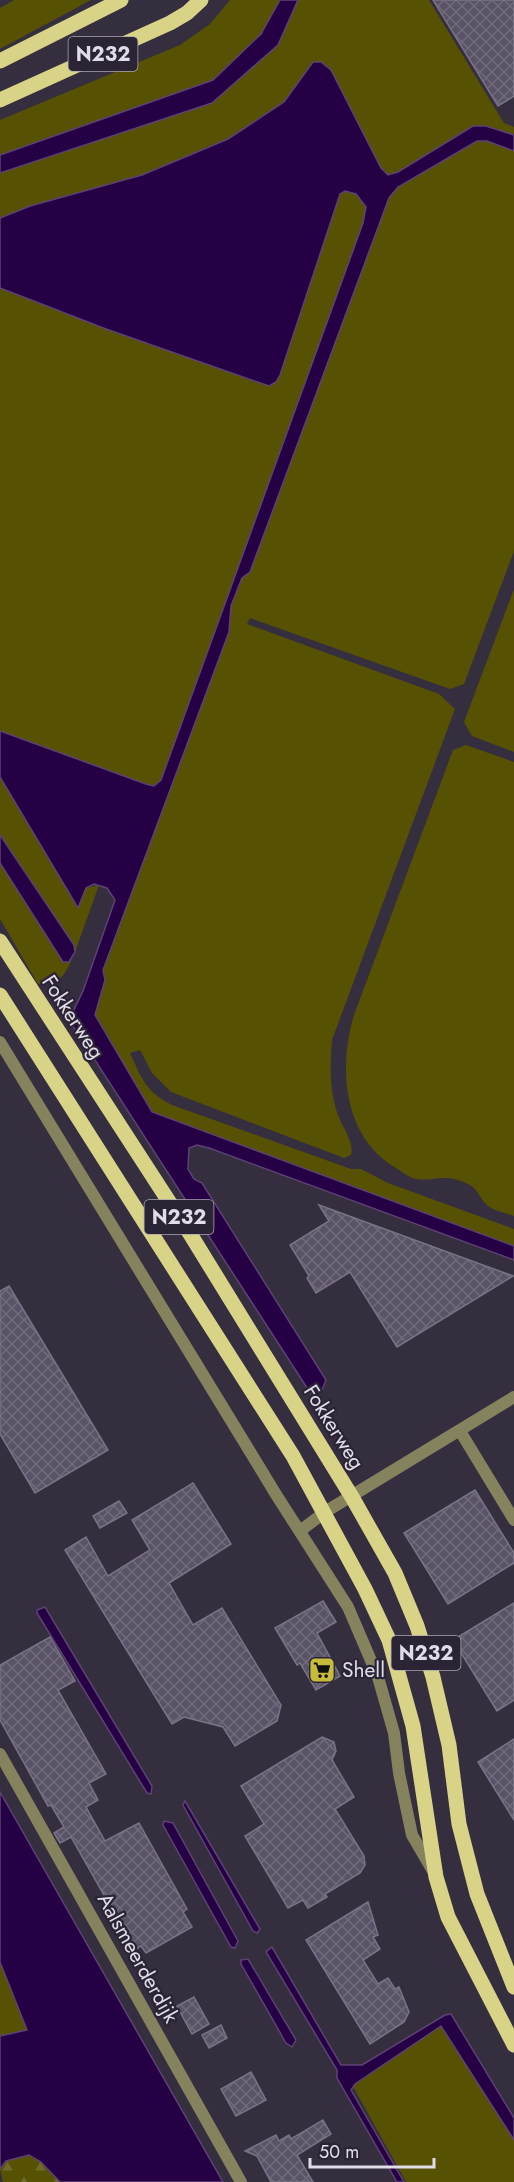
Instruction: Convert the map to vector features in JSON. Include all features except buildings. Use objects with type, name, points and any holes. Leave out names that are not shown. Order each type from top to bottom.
[{"type":"main road","name":"N232","points":[[0,61],[121,0]]},
{"type":"main road","name":"N232","points":[[0,100],[170,23],[201,0]]},
{"type":"main road","name":"Fokkerweg","points":[[0,941],[198,1247],[352,1497],[395,1573],[417,1626],[449,1745],[459,1824],[477,1894],[514,1987]]},
{"type":"main road","name":"N232","points":[[0,995],[35,1054],[207,1319],[325,1512],[388,1640],[413,1726],[436,1878],[448,1917],[514,2045]]},
{"type":"street","points":[[0,1042],[348,1607],[378,1677],[394,1732],[399,1773],[412,1835],[436,1878]]},
{"type":"street","points":[[300,1531],[325,1512],[514,1397]]},
{"type":"street","points":[[460,1431],[514,1520]]},
{"type":"street","name":"Aalsmeerderdijk","points":[[0,1754],[241,2182]]},
{"type":"green space","points":[[14,0],[91,0],[0,49],[0,8]]},
{"type":"green space","points":[[230,0],[280,0],[261,34],[213,80],[0,155],[0,120],[180,45],[210,24]]},
{"type":"green space","points":[[298,0],[429,0],[504,123],[514,127],[514,135],[486,126],[473,126],[398,172],[388,175],[381,168],[313,62],[284,102],[228,139],[142,175],[30,206],[0,218],[0,173],[212,103],[278,45]]},
{"type":"green space","points":[[477,141],[487,141],[514,151],[514,551],[464,684],[450,689],[250,618],[247,624],[439,694],[455,709],[332,1040],[332,1090],[336,1110],[350,1142],[351,1155],[344,1158],[171,1092],[152,1073],[140,1050],[130,1053],[150,1090],[172,1105],[351,1169],[361,1169],[388,1183],[514,1229],[514,1246],[152,1112],[95,1015],[105,981],[103,970],[229,632],[231,606],[242,578],[250,572],[389,198],[398,187]]},
{"type":"green space","points":[[345,190],[356,194],[366,207],[366,216],[161,780],[154,786],[146,784],[0,731],[0,288],[258,383],[280,375],[340,194]]},
{"type":"green space","points":[[514,589],[514,752],[472,736],[464,722]]},
{"type":"green space","points":[[466,745],[514,762],[514,1216],[488,1206],[470,1185],[447,1178],[424,1180],[413,1178],[378,1155],[355,1120],[346,1079],[346,1057],[354,1015],[453,750]]},
{"type":"green space","points":[[0,777],[77,907],[86,888],[99,885],[75,952],[74,945],[0,835]]},
{"type":"green space","points":[[0,863],[63,962],[69,962],[72,959],[63,975],[52,982],[38,984],[0,919]]},
{"type":"green space","points":[[0,1962],[27,2030],[0,2036]]},
{"type":"green space","points":[[450,2018],[514,2137],[514,2182],[406,2182],[350,2081]]},
{"type":"green space","points":[[29,2155],[41,2162],[60,2182],[3,2182],[0,2169],[6,2161]]},
{"type":"shaded area","points":[[280,0],[298,0],[278,45],[212,103],[0,173],[0,155],[213,80],[261,34]]},
{"type":"shaded area","points":[[313,62],[321,62],[331,70],[381,168],[388,175],[398,172],[473,126],[486,126],[514,135],[514,151],[487,141],[477,141],[398,187],[389,198],[250,572],[242,578],[231,606],[229,632],[103,970],[105,980],[95,1015],[152,1112],[514,1246],[514,1260],[209,1148],[197,1145],[189,1148],[188,1169],[194,1179],[202,1183],[326,1380],[322,1390],[311,1394],[69,1020],[83,991],[115,900],[107,888],[94,884],[86,888],[78,908],[0,777],[0,731],[146,784],[154,786],[161,780],[363,223],[366,207],[356,194],[345,191],[340,194],[280,375],[276,382],[269,386],[106,329],[0,288],[0,218],[30,206],[142,175],[228,139],[284,102]]},
{"type":"shaded area","points":[[0,835],[74,945],[75,952],[69,962],[63,962],[0,863]]},
{"type":"shaded area","points":[[45,1607],[152,1786],[151,1794],[147,1793],[37,1613],[37,1610]]},
{"type":"shaded area","points":[[0,1792],[223,2182],[60,2182],[41,2162],[29,2155],[6,2161],[0,2169],[0,2036],[27,2030],[0,1962]]},
{"type":"shaded area","points":[[185,1801],[260,1929],[257,1933],[253,1931],[183,1805]]},
{"type":"shaded area","points":[[164,1821],[173,1823],[238,1941],[235,1948],[231,1947],[163,1825]]},
{"type":"shaded area","points":[[272,1947],[341,2065],[362,2065],[445,2015],[451,2014],[514,2118],[514,2140],[441,2026],[355,2084],[351,2090],[404,2182],[397,2182],[337,2078],[337,2070],[266,1952]]},
{"type":"shaded area","points":[[248,1959],[296,2040],[292,2047],[286,2043],[241,1964],[241,1960]]},
{"type":"place","name":"Shell","points":[[322,1670]]}]
